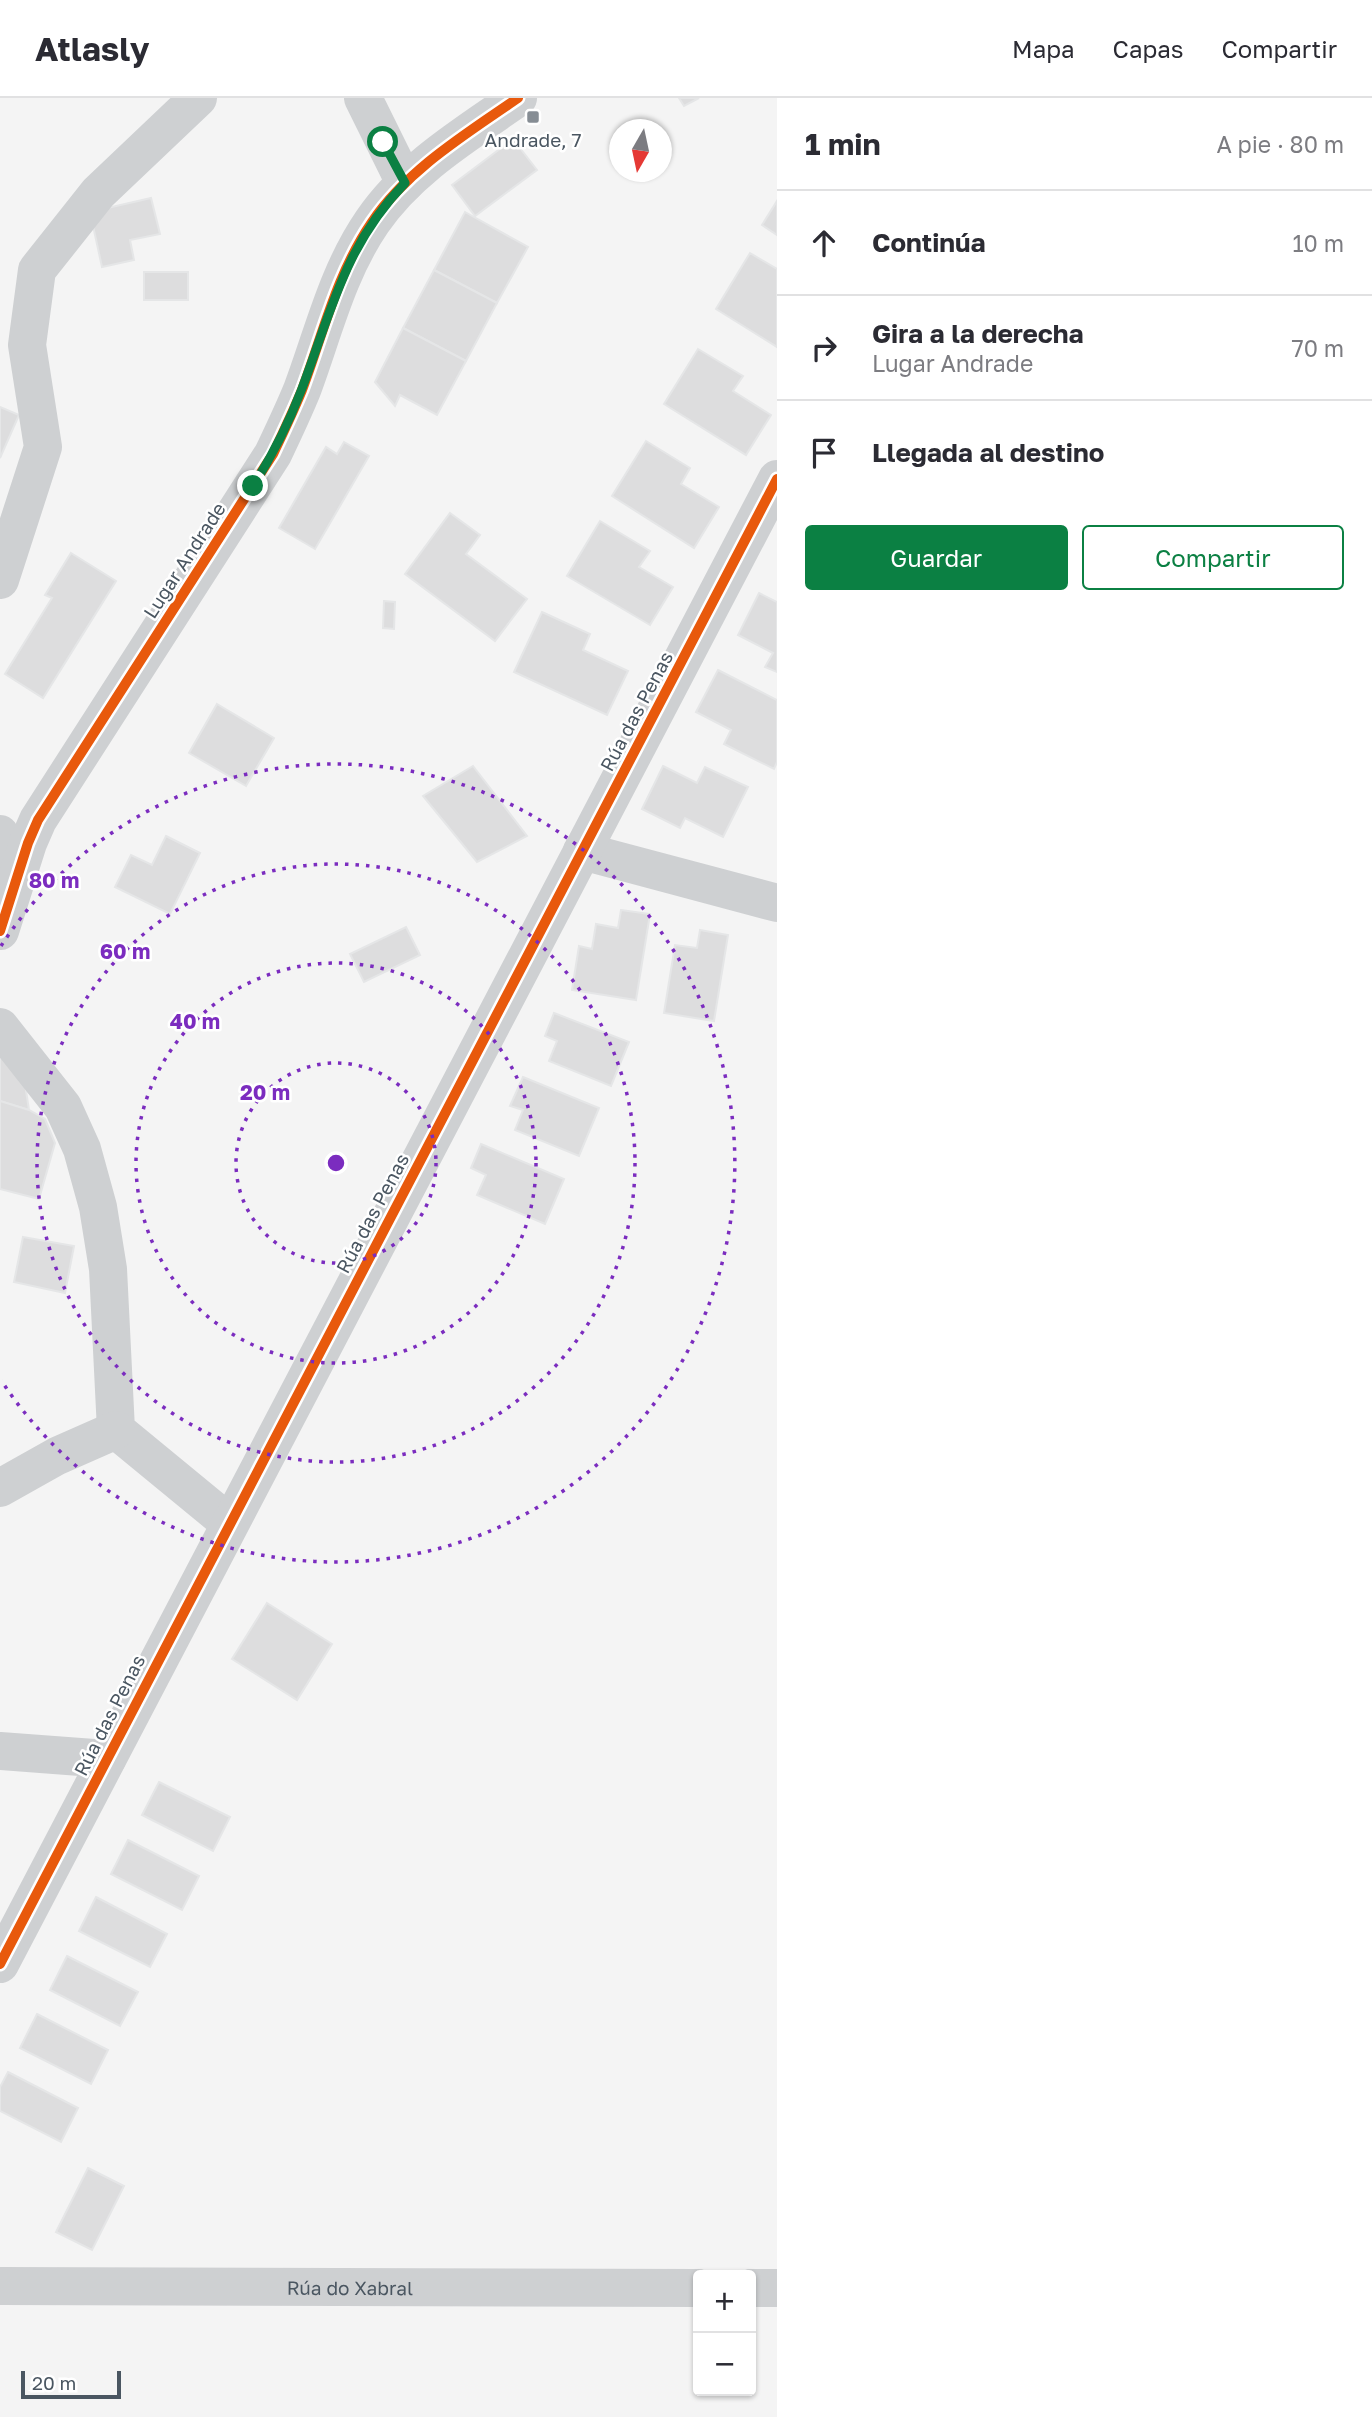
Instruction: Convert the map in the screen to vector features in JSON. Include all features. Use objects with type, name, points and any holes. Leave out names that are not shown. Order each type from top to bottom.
[{"type":"street","points":[[0,580],[43,447],[27,345],[37,270],[98,193],[198,98]]},
{"type":"street","points":[[363,98],[405,183]]},
{"type":"street","name":"Lugar Andrade","points":[[0,932],[38,820],[273,454],[302,390],[323,327],[370,224],[405,183],[442,152],[518,98]]},
{"type":"street","name":"Rúa das Penas","points":[[0,1964],[777,479]]},
{"type":"street","points":[[0,834],[19,870]]},
{"type":"street","points":[[582,851],[777,903]]},
{"type":"street","points":[[0,1027],[63,1107],[82,1149],[99,1207],[108,1269],[116,1430],[229,1523]]},
{"type":"street","points":[[0,1488],[57,1456],[116,1430]]},
{"type":"street","points":[[0,1751],[107,1759]]},
{"type":"street","name":"Rúa do Xabral","points":[[0,2286],[693,2288]]},
{"type":"street","points":[[756,2288],[777,2288]]},
{"type":"building","points":[[679,98],[699,98],[684,106]]},
{"type":"building","points":[[513,139],[537,170],[475,216],[452,185]]},
{"type":"building","points":[[151,198],[160,234],[130,240],[134,260],[102,267],[90,212]]},
{"type":"building","points":[[777,201],[777,235],[762,225]]},
{"type":"building","points":[[465,212],[528,247],[497,303],[434,270]]},
{"type":"building","points":[[750,253],[777,269],[777,347],[716,309]]},
{"type":"building","points":[[434,270],[497,303],[466,361],[403,328]]},
{"type":"building","points":[[144,272],[188,272],[188,300],[144,300]]},
{"type":"building","points":[[403,328],[466,361],[437,415],[400,395],[395,406],[375,382]]},
{"type":"building","points":[[698,349],[743,376],[733,391],[771,415],[746,455],[664,404]]},
{"type":"building","points":[[0,407],[19,415],[0,458]]},
{"type":"building","points":[[646,441],[690,468],[681,484],[719,507],[694,548],[612,496]]},
{"type":"building","points":[[344,442],[369,456],[315,549],[279,528],[326,447],[337,454]]},
{"type":"building","points":[[450,513],[480,535],[466,554],[527,599],[495,641],[405,574]]},
{"type":"building","points":[[600,521],[650,551],[639,567],[673,587],[650,625],[567,576]]},
{"type":"building","points":[[71,553],[116,581],[43,698],[5,674],[52,598],[45,595]]},
{"type":"building","points":[[759,593],[777,602],[777,672],[765,667],[773,653],[738,635]]},
{"type":"building","points":[[384,601],[395,602],[394,629],[383,628]]},
{"type":"building","points":[[542,612],[590,634],[583,650],[628,671],[607,715],[514,672]]},
{"type":"building","points":[[718,670],[777,700],[777,762],[774,769],[724,744],[731,730],[696,712]]},
{"type":"building","points":[[217,704],[274,738],[246,786],[189,753]]},
{"type":"building","points":[[473,766],[527,836],[477,862],[423,796]]},
{"type":"building","points":[[663,766],[697,783],[705,767],[748,787],[723,837],[685,818],[680,828],[642,809]]},
{"type":"building","points":[[166,836],[200,853],[170,914],[115,887],[131,855],[152,865]]},
{"type":"building","points":[[621,910],[650,914],[636,1000],[572,990],[579,946],[592,949],[596,924],[618,928]]},
{"type":"building","points":[[406,927],[420,955],[364,982],[350,954]]},
{"type":"building","points":[[700,930],[728,935],[714,1021],[664,1013],[675,945],[697,948]]},
{"type":"building","points":[[554,1013],[629,1042],[611,1086],[549,1061],[557,1041],[545,1036]]},
{"type":"building","points":[[0,1052],[25,1084],[29,1110],[0,1101]]},
{"type":"building","points":[[523,1077],[599,1108],[579,1156],[515,1130],[523,1110],[510,1106]]},
{"type":"building","points":[[0,1101],[29,1110],[45,1119],[55,1143],[39,1199],[0,1189]]},
{"type":"building","points":[[481,1144],[564,1179],[545,1224],[477,1195],[486,1175],[471,1168]]},
{"type":"building","points":[[23,1237],[74,1246],[65,1293],[14,1282]]},
{"type":"building","points":[[267,1603],[332,1644],[297,1700],[232,1659]]},
{"type":"building","points":[[159,1782],[230,1817],[213,1851],[142,1815]]},
{"type":"building","points":[[128,1840],[199,1876],[182,1910],[111,1874]]},
{"type":"building","points":[[96,1897],[167,1934],[150,1967],[79,1931]]},
{"type":"building","points":[[67,1956],[138,1992],[120,2026],[50,1990]]},
{"type":"building","points":[[37,2014],[108,2050],[91,2084],[20,2048]]},
{"type":"building","points":[[8,2072],[78,2108],[61,2142],[0,2111],[0,2087]]},
{"type":"building","points":[[88,2168],[124,2186],[92,2250],[56,2232]]},
{"type":"cycle path","points":[[0,931],[38,820],[273,454],[302,390],[340,283],[372,222],[386,203],[420,169],[518,98]]},
{"type":"cycle path","points":[[0,1964],[777,479]]},
{"type":"place","name":"Andrade, 7","points":[[533,117]]},
{"type":"route","points":[[253,486],[288,424],[338,288],[356,250],[370,224],[405,183],[383,142]]}]
